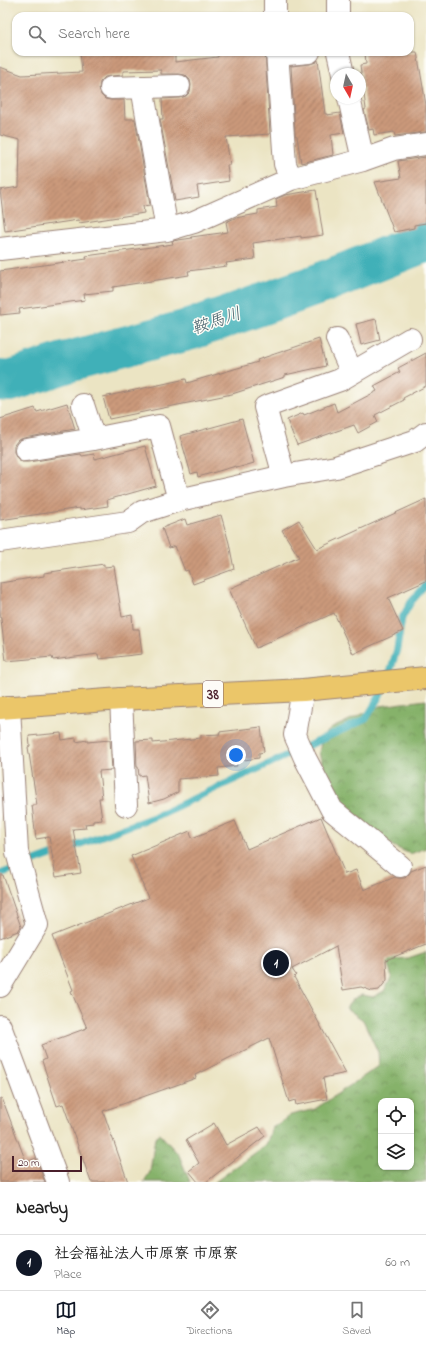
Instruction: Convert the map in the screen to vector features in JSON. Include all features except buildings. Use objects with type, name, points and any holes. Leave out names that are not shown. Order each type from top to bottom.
[{"type":"main road","name":"38","points":[[4,708],[121,699],[303,690],[426,678]]},
{"type":"street","points":[[275,0],[275,12]]},
{"type":"street","points":[[338,0],[338,12]]},
{"type":"street","points":[[277,56],[285,164],[291,179]]},
{"type":"street","points":[[339,56],[342,68]]},
{"type":"street","points":[[111,88],[179,86]]},
{"type":"street","points":[[142,87],[167,230]]},
{"type":"street","points":[[350,104],[363,160]]},
{"type":"street","points":[[0,249],[167,230],[194,222],[291,179],[363,160],[394,149],[426,144]]},
{"type":"street","points":[[337,339],[352,373]]},
{"type":"street","points":[[284,476],[265,407],[340,380],[410,339]]},
{"type":"street","points":[[83,405],[94,439]]},
{"type":"street","points":[[26,450],[94,439],[159,426],[179,500]]},
{"type":"street","points":[[0,542],[128,522],[142,512],[179,500],[284,476],[336,467],[415,441],[426,434]]},
{"type":"street","points":[[303,690],[295,735],[332,810],[400,866]]},
{"type":"street","points":[[121,699],[126,806]]},
{"type":"street","points":[[0,986],[37,925],[17,852],[4,708]]},
{"type":"street","points":[[0,1026],[58,1182]]},
{"type":"green space","points":[[426,700],[426,848],[410,854],[391,845],[346,807],[336,795],[326,776],[319,753],[322,737],[332,728],[380,706]]},
{"type":"green space","points":[[426,952],[426,1182],[215,1182],[266,1145],[272,1128],[291,1115],[315,1109],[379,1066],[378,1052],[363,1020],[346,1008],[353,999],[362,995],[373,997],[384,991],[392,977],[387,962],[393,959],[408,958]]},
{"type":"green space","points":[[160,1134],[179,1155],[190,1182],[144,1182],[150,1172],[155,1137]]},
{"type":"waterway","name":"鞍馬川","points":[[0,380],[10,381],[64,363],[192,329],[319,284],[426,241]]},
{"type":"waterway","points":[[0,874],[156,816],[366,719],[386,685],[397,649],[402,618],[411,602],[426,585]]},
{"type":"place","name":"社会福祉法人市原寮 市原寮","points":[[276,963]]}]
